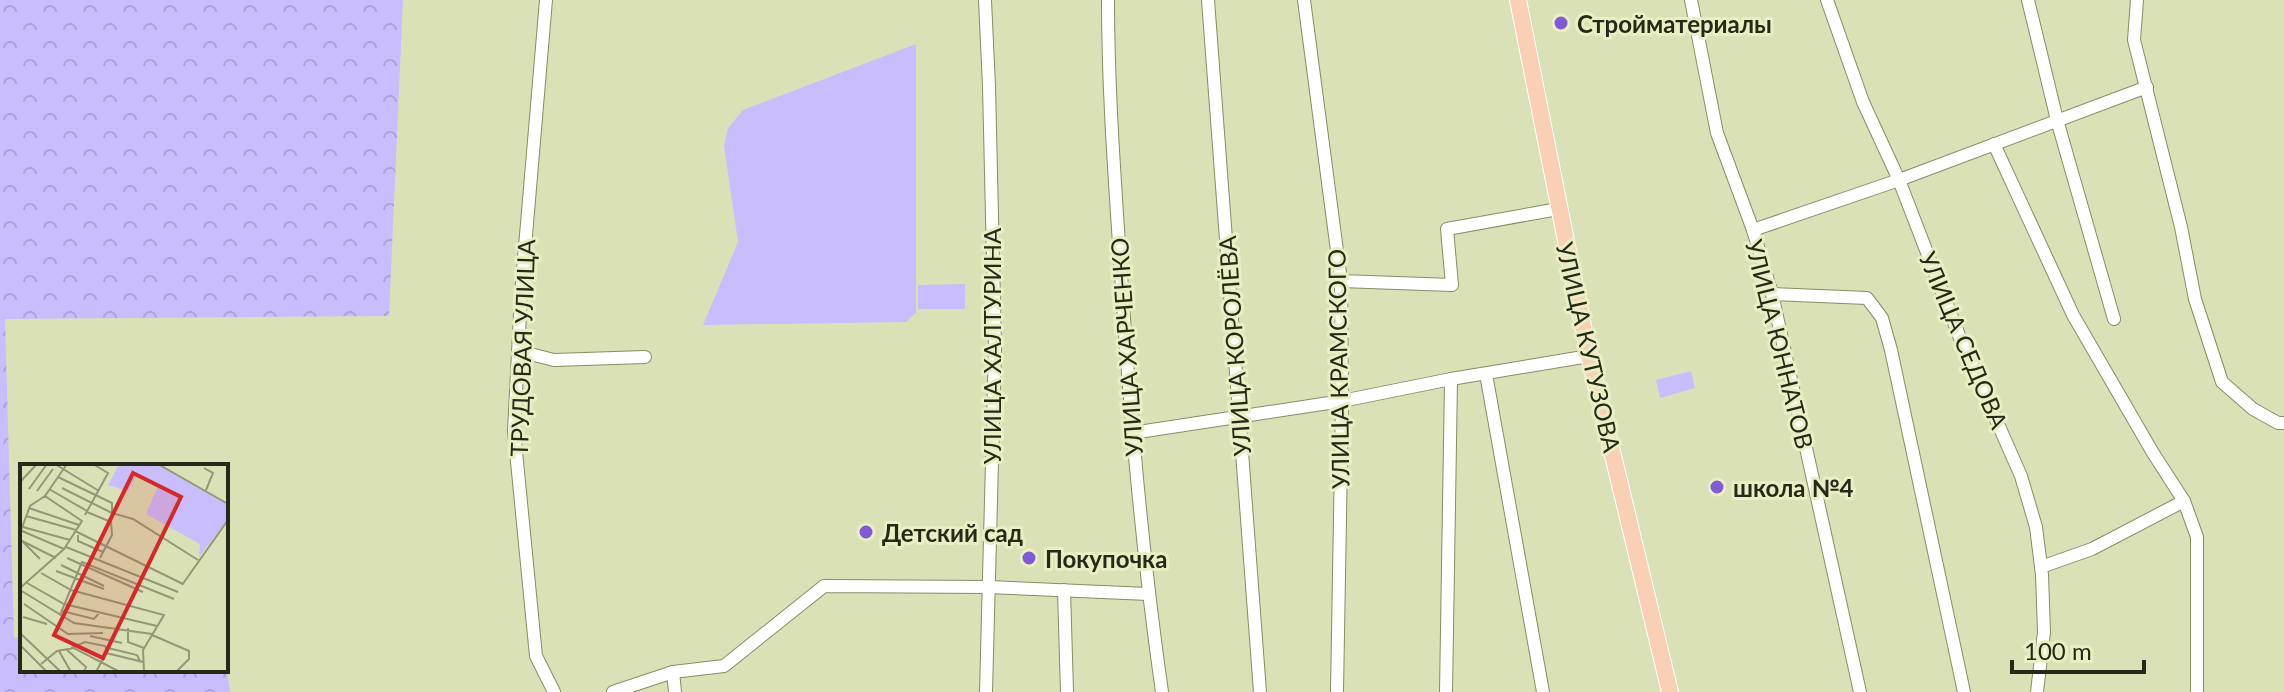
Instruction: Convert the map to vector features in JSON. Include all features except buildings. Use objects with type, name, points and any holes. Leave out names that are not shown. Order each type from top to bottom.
[{"type":"main road","name":"УЛИЦА КУТУЗОВА","points":[[1518,0],[1589,356],[1670,692]]},
{"type":"street","name":"ТРУДОВАЯ УЛИЦА","points":[[546,0],[514,431],[536,656],[554,692]]},
{"type":"street","name":"УЛИЦА ХАЛТУРИНА","points":[[985,0],[995,347],[986,692]]},
{"type":"street","name":"УЛИЦА ХАРЧЕНКО","points":[[1108,0],[1108,79],[1132,433],[1148,594],[1162,692]]},
{"type":"street","name":"УЛИЦА КОРОЛЁВА","points":[[1208,0],[1260,692]]},
{"type":"street","name":"УЛИЦА КРАМСКОГО","points":[[1304,0],[1341,281],[1337,692]]},
{"type":"street","name":"УЛИЦА ЮННАТОВ","points":[[1691,0],[1717,133],[1753,230],[1772,294],[1860,692]]},
{"type":"street","name":"УЛИЦА СЕДОВА","points":[[1827,0],[1863,102],[1899,180],[1960,338],[2021,476],[2036,527],[2041,567],[2044,632],[2037,692]]},
{"type":"street","points":[[2028,0],[2057,120],[2114,319]]},
{"type":"street","points":[[2137,0],[2134,40],[2181,227],[2195,299],[2222,382],[2253,409],[2278,423],[2284,423]]},
{"type":"street","points":[[1753,230],[1899,180],[2147,87]]},
{"type":"street","points":[[1994,144],[2073,315],[2184,501],[2197,537],[2197,692]]},
{"type":"street","points":[[1341,281],[1452,285],[1447,229],[1558,209]]},
{"type":"street","points":[[1772,294],[1867,298],[1882,318],[1964,692]]},
{"type":"street","points":[[518,351],[554,360],[645,357]]},
{"type":"street","points":[[1132,433],[1342,401],[1589,356]]},
{"type":"street","points":[[1486,374],[1543,692]]},
{"type":"street","points":[[1446,692],[1451,379]]},
{"type":"street","points":[[2041,567],[2092,549],[2184,501]]},
{"type":"street","points":[[613,692],[673,672],[724,666],[824,586],[988,587],[1148,594]]},
{"type":"street","points":[[1064,590],[1067,692]]},
{"type":"street","points":[[673,672],[675,692]]},
{"type":"green space","points":[[0,0],[403,0],[389,316],[5,319],[14,637],[20,638],[20,672],[227,672],[230,692],[0,692]]},
{"type":"green space","points":[[916,44],[916,313],[906,322],[703,325],[738,242],[724,146],[728,128],[743,110]]},
{"type":"green space","points":[[965,284],[965,309],[918,309],[918,285]]},
{"type":"green space","points":[[1691,371],[1695,388],[1660,398],[1656,380]]},
{"type":"place","name":"Стройматериалы","points":[[1561,23]]},
{"type":"place","name":"школа №4","points":[[1717,487]]},
{"type":"place","name":"Детский сад","points":[[866,532]]},
{"type":"place","name":"Покупочка","points":[[1029,558]]}]
